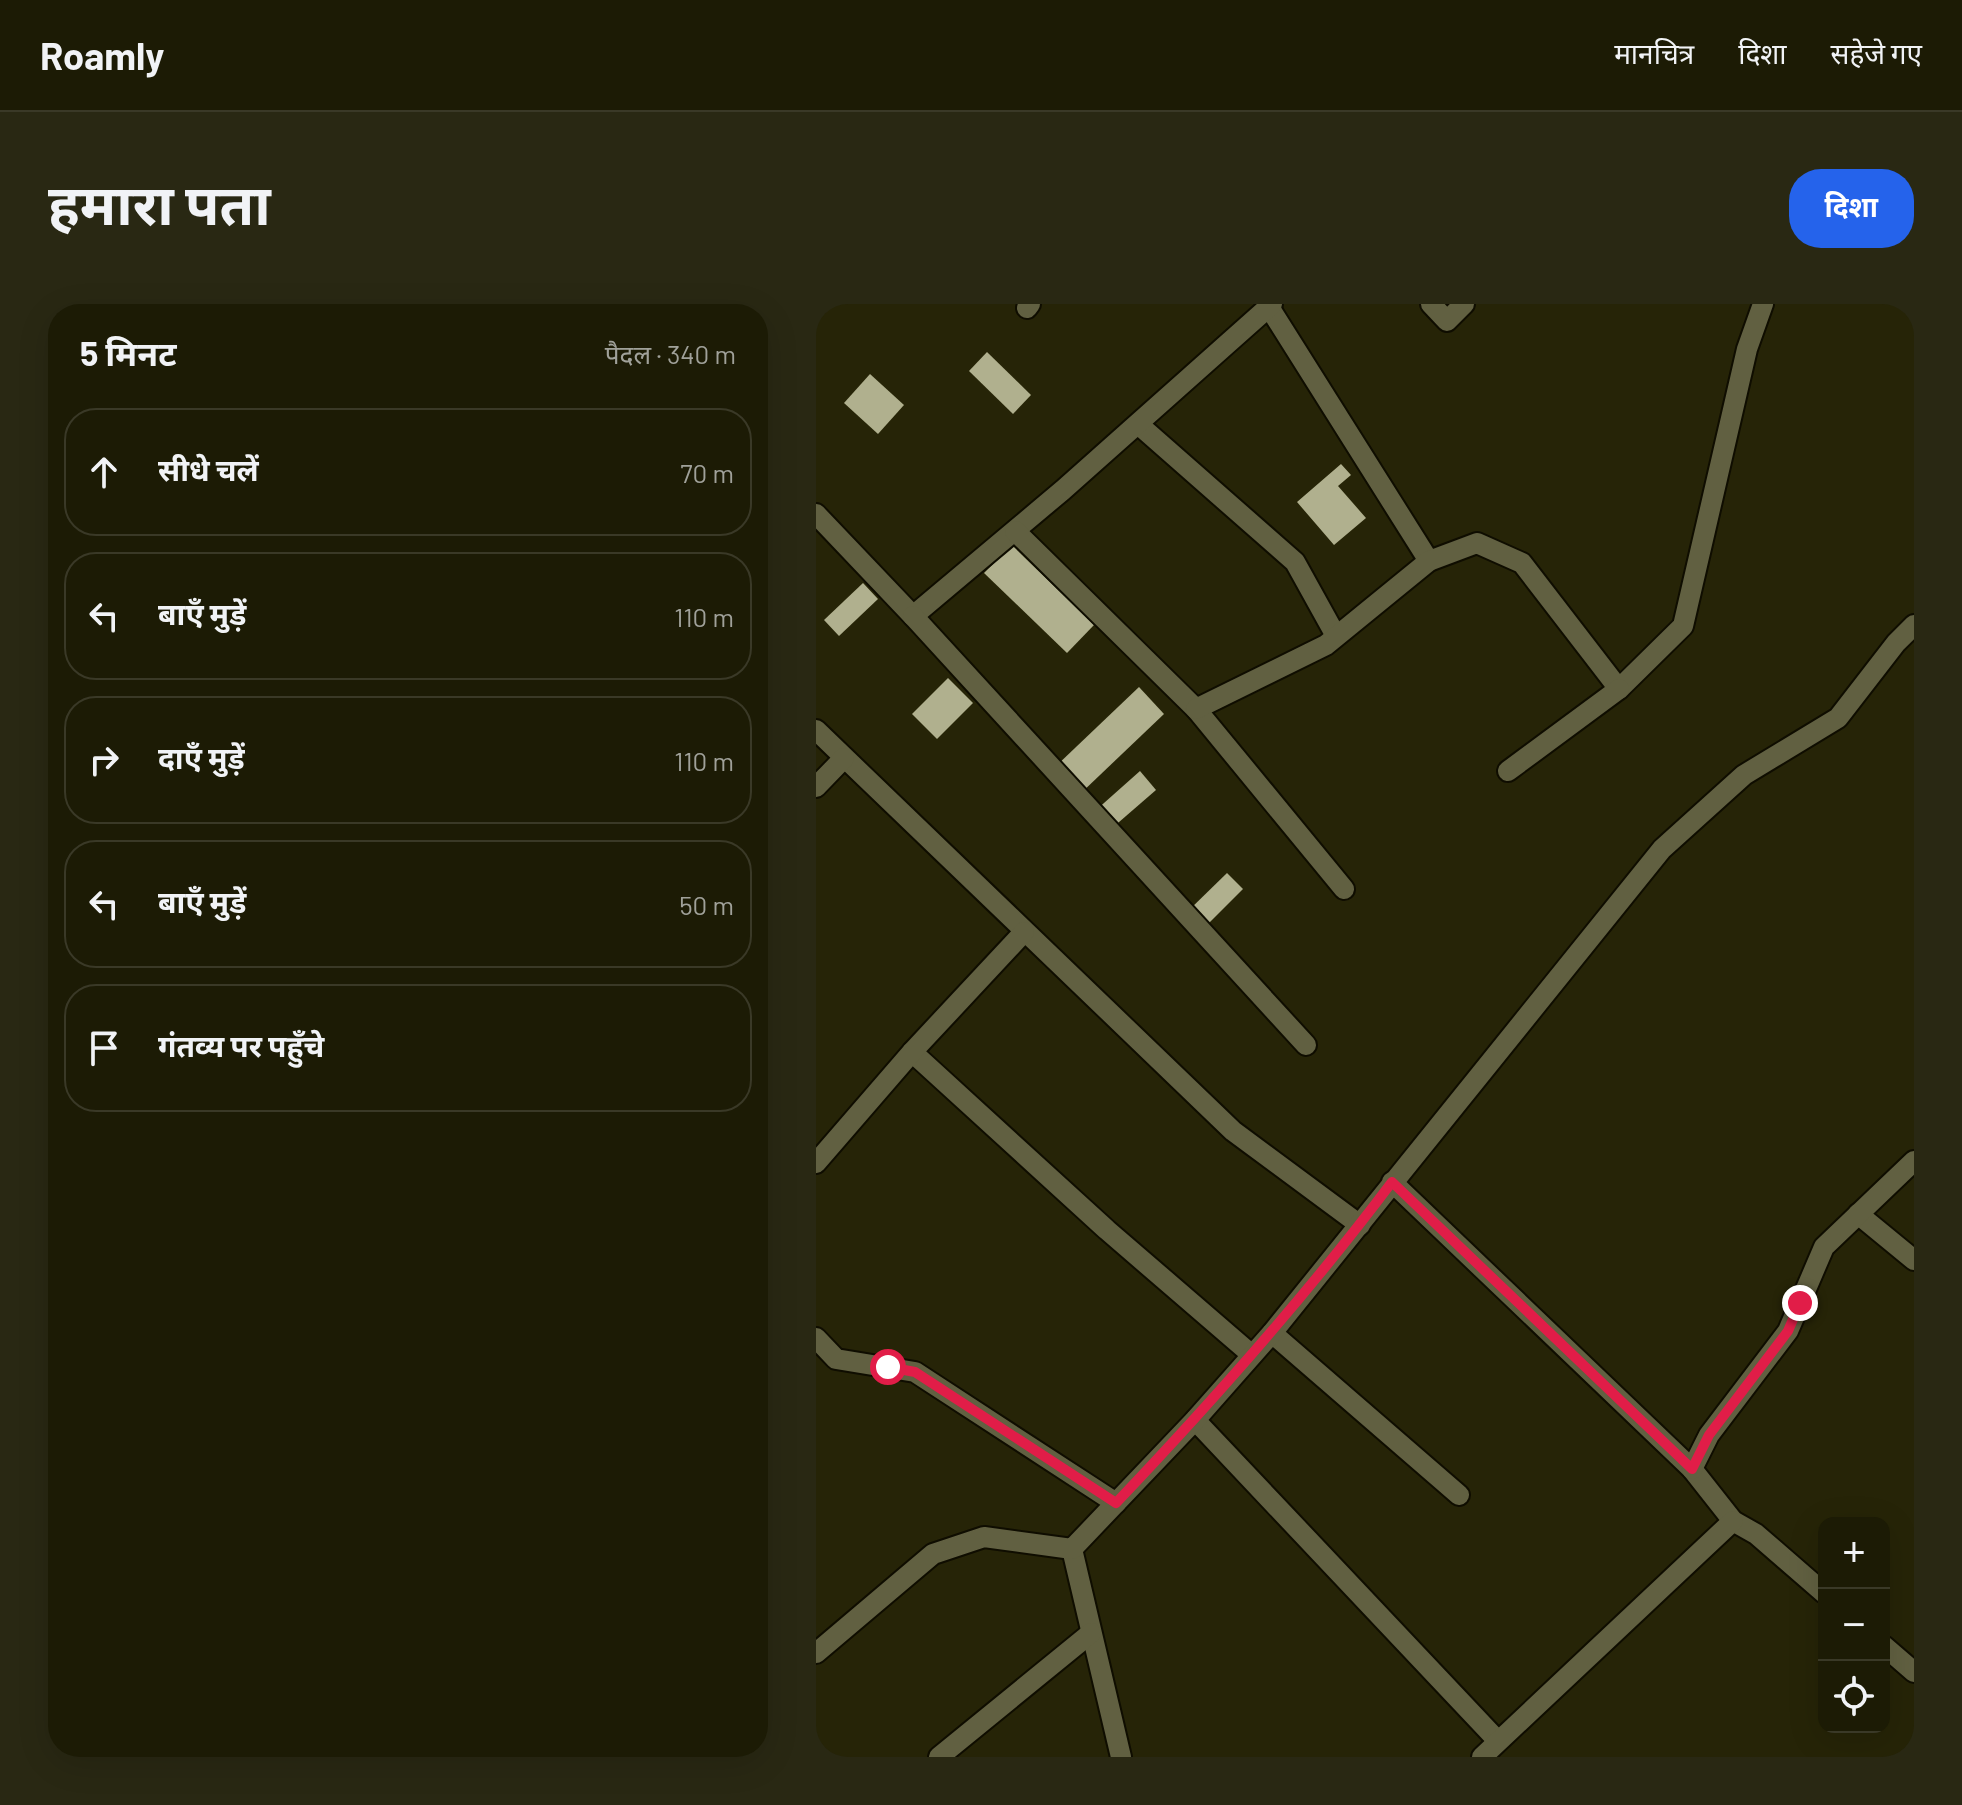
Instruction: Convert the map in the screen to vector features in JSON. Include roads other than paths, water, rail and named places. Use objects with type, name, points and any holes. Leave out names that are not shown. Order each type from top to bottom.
[{"type":"street","points":[[1431,304],[1447,321],[1464,304]]},
{"type":"street","points":[[1508,771],[1619,689],[1683,626],[1747,349],[1763,304]]},
{"type":"street","points":[[913,616],[1015,531],[1271,305],[1429,561]]},
{"type":"street","points":[[1138,424],[1295,562],[1336,636]]},
{"type":"street","points":[[816,514],[1306,1045]]},
{"type":"street","points":[[1015,531],[1196,709],[1344,889]]},
{"type":"street","points":[[1196,709],[1326,645],[1429,561],[1477,543],[1522,563],[1619,689]]},
{"type":"street","points":[[1072,1549],[1195,1420],[1272,1333],[1662,849],[1744,775],[1838,718],[1896,643],[1914,625]]},
{"type":"street","points":[[816,730],[1233,1131],[1360,1225]]},
{"type":"street","points":[[816,787],[844,758]]},
{"type":"street","points":[[816,1163],[912,1052],[1024,932]]},
{"type":"street","points":[[912,1052],[1107,1230],[1252,1355]]},
{"type":"street","points":[[1692,1469],[1709,1435],[1788,1331],[1824,1247],[1914,1161]]},
{"type":"street","points":[[1392,1182],[1692,1469],[1733,1521],[1756,1534],[1819,1589]]},
{"type":"street","points":[[1858,1214],[1914,1260]]},
{"type":"street","points":[[1272,1333],[1459,1495]]},
{"type":"street","points":[[816,1338],[836,1359],[915,1372],[1116,1503]]},
{"type":"street","points":[[1195,1420],[1498,1741]]},
{"type":"street","points":[[1482,1757],[1733,1521]]},
{"type":"street","points":[[816,1653],[933,1554],[984,1537],[1072,1549]]},
{"type":"street","points":[[1072,1549],[1121,1757]]},
{"type":"street","points":[[939,1757],[1091,1633]]},
{"type":"street","points":[[1890,1651],[1914,1672]]}]
